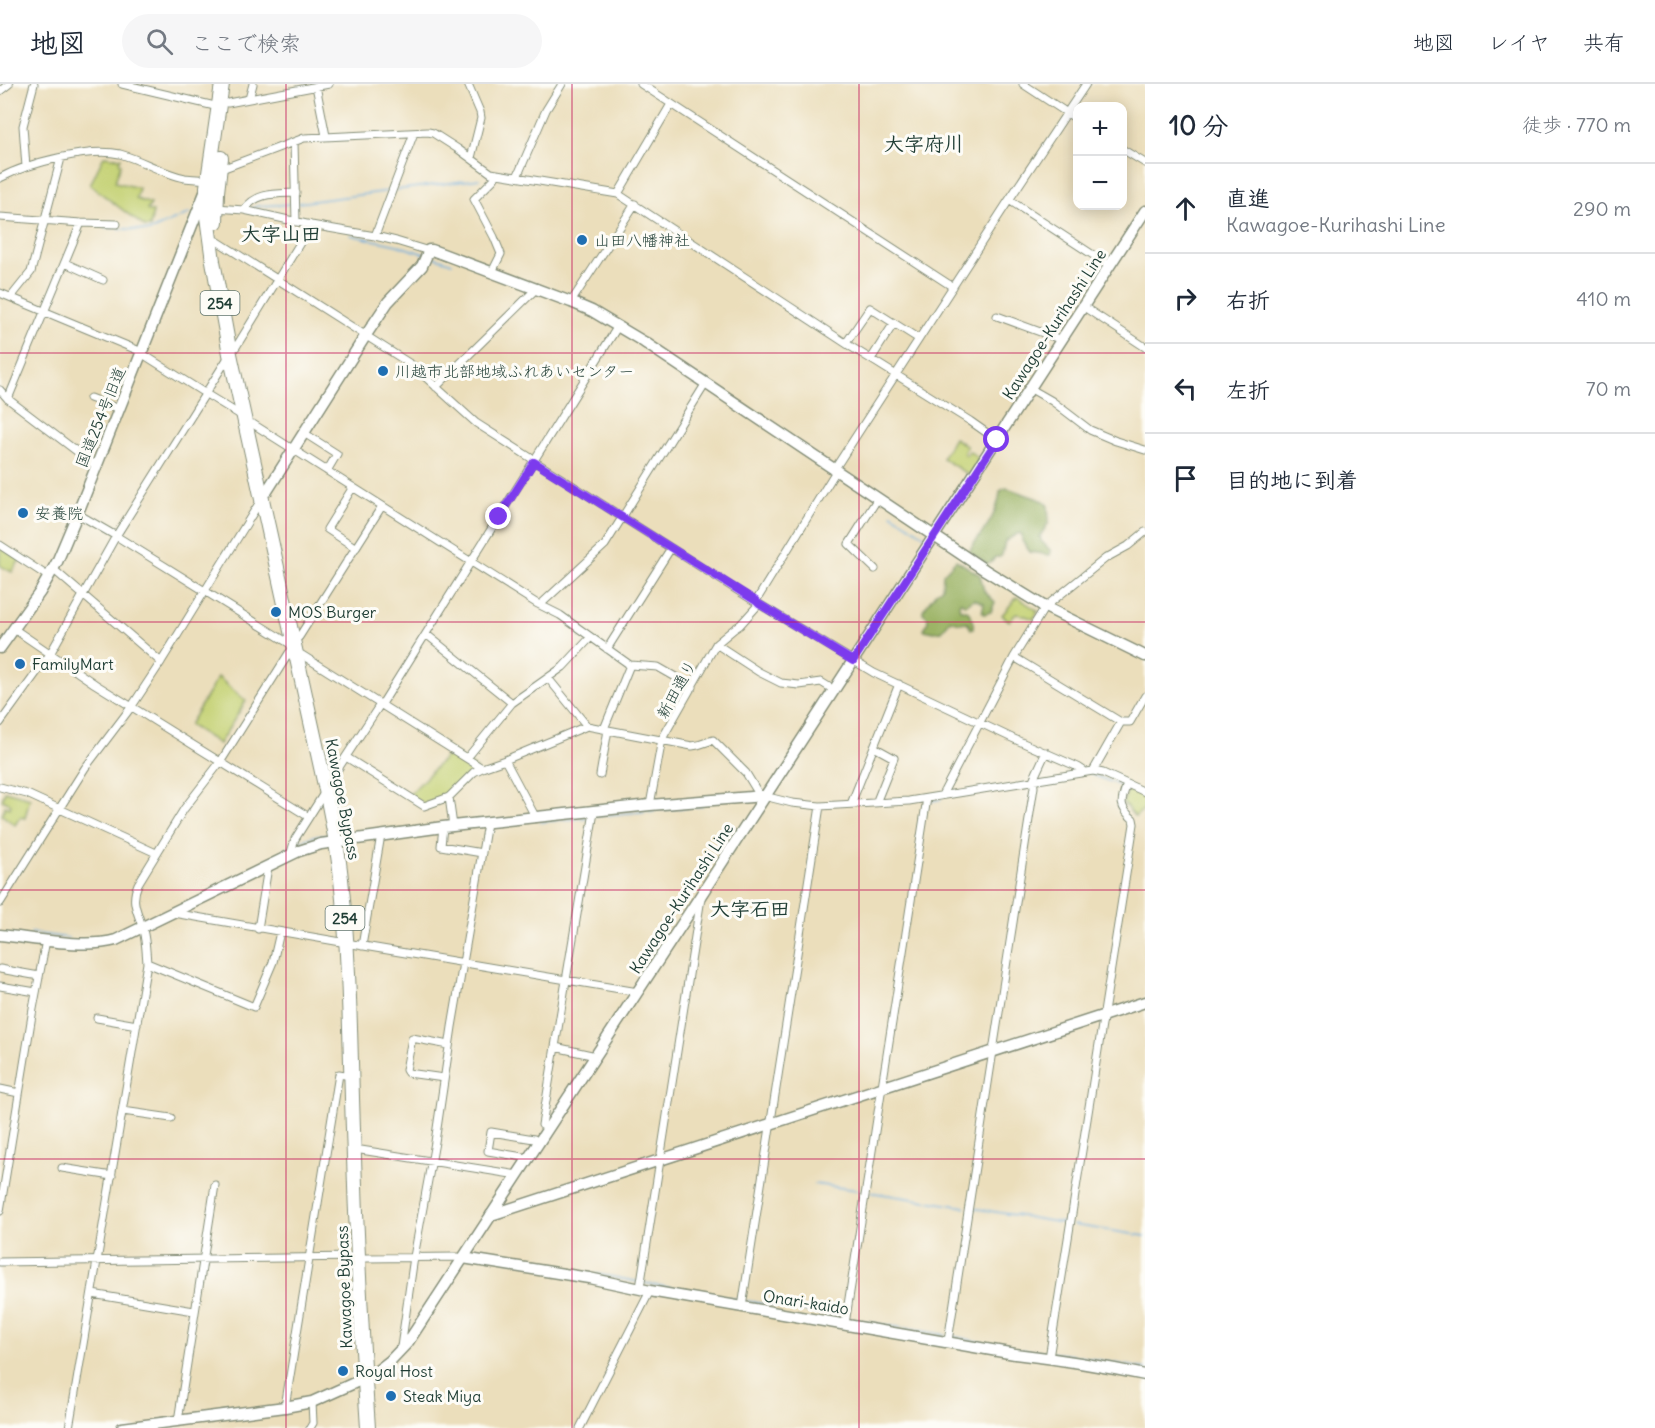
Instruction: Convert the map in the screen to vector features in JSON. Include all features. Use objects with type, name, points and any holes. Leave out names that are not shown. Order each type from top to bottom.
[{"type":"highway","name":"254","points":[[211,213],[219,170],[222,84]]},
{"type":"highway","name":"254","points":[[208,183],[223,105],[231,84]]},
{"type":"highway","name":"Kawagoe Bypass","points":[[208,183],[214,243],[233,351],[328,785],[339,841],[343,898],[354,944],[362,1258]]},
{"type":"highway","name":"Kawagoe Bypass","points":[[354,944],[351,1076],[368,1377],[368,1428]]},
{"type":"highway","name":"Kawagoe Bypass","points":[[368,1377],[376,1428]]},
{"type":"street","points":[[0,91],[9,84]]},
{"type":"street","points":[[26,167],[23,126],[34,84]]},
{"type":"street","points":[[122,84],[223,105],[329,84]]},
{"type":"street","points":[[160,93],[161,84]]},
{"type":"street","points":[[249,99],[253,84]]},
{"type":"street","points":[[468,84],[481,118],[471,158]]},
{"type":"street","points":[[517,177],[546,110],[562,84]]},
{"type":"street","points":[[641,84],[953,287]]},
{"type":"street","points":[[1023,84],[1073,117]]},
{"type":"street","name":"新田通り","points":[[650,806],[662,740],[716,644],[740,625],[757,602],[835,470],[1086,84]]},
{"type":"street","points":[[316,86],[326,136]]},
{"type":"street","points":[[618,194],[671,104]]},
{"type":"street","points":[[219,170],[304,138],[433,133],[491,173],[618,194],[997,440]]},
{"type":"street","points":[[375,236],[414,134]]},
{"type":"street","points":[[294,142],[296,222]]},
{"type":"street","points":[[1127,151],[1145,163]]},
{"type":"street","points":[[0,178],[26,167],[61,158],[88,153],[112,153],[184,178],[208,183]]},
{"type":"street","points":[[11,297],[31,272],[61,158]]},
{"type":"street","points":[[492,272],[501,254],[474,199],[497,174]]},
{"type":"street","name":"国道254号旧道","points":[[0,648],[51,573],[78,514],[208,183]]},
{"type":"street","points":[[244,210],[253,200],[261,196],[296,193]]},
{"type":"street","points":[[1009,200],[1110,266]]},
{"type":"street","points":[[571,302],[635,204]]},
{"type":"street","points":[[187,239],[211,213],[244,210],[375,236],[429,251],[435,250],[571,302],[618,326],[933,536],[1045,607],[1145,656]]},
{"type":"street","name":"Kawagoe-Kurihashi Line","points":[[122,1428],[312,1402],[368,1377],[401,1350],[518,1176],[701,895],[762,796],[853,661],[1145,211]]},
{"type":"street","points":[[0,217],[81,224],[117,224]]},
{"type":"street","points":[[8,399],[81,224]]},
{"type":"street","points":[[0,723],[50,654],[116,536],[311,225]]},
{"type":"street","points":[[187,239],[199,237],[214,243],[366,335],[412,365],[476,423],[853,661],[981,723],[1078,766],[1084,771]]},
{"type":"street","points":[[0,903],[85,768],[132,706],[161,662],[366,335],[388,302],[422,266],[429,251]]},
{"type":"street","points":[[65,263],[103,280]]},
{"type":"street","points":[[436,387],[537,288]]},
{"type":"street","points":[[0,293],[142,352],[353,488],[540,605],[560,615],[630,665],[658,668],[693,687]]},
{"type":"street","points":[[1084,307],[1145,347]]},
{"type":"street","points":[[846,343],[869,308],[919,339]]},
{"type":"street","points":[[997,316],[1062,340]]},
{"type":"street","points":[[871,359],[894,323]]},
{"type":"street","points":[[290,856],[295,839],[328,785],[382,704],[618,326]]},
{"type":"street","points":[[540,605],[605,545],[706,383]]},
{"type":"street","points":[[1031,389],[1052,401],[1090,430],[1145,450]]},
{"type":"street","points":[[0,390],[8,399],[96,466]]},
{"type":"street","points":[[90,398],[119,410]]},
{"type":"street","points":[[304,433],[337,454],[327,471]]},
{"type":"street","points":[[353,488],[327,529],[356,548]]},
{"type":"street","points":[[875,569],[849,544],[878,498]]},
{"type":"street","points":[[69,1428],[147,963],[134,895],[156,853],[184,809],[221,761],[290,653],[299,647],[382,506]]},
{"type":"street","points":[[78,514],[299,647],[482,768]]},
{"type":"street","points":[[942,795],[1014,657],[1045,607],[1106,558],[1128,546],[1145,532]]},
{"type":"street","points":[[0,545],[84,594],[161,662]]},
{"type":"street","points":[[607,649],[671,548]]},
{"type":"street","points":[[14,629],[309,817]]},
{"type":"street","points":[[426,634],[512,703]]},
{"type":"street","points":[[466,758],[512,703],[572,658],[590,638]]},
{"type":"street","points":[[716,644],[759,672],[781,683],[799,685],[821,682],[834,690]]},
{"type":"street","points":[[1014,657],[1121,722],[1130,722],[1145,696]]},
{"type":"street","points":[[600,775],[606,729],[630,665]]},
{"type":"street","points":[[548,678],[587,726]]},
{"type":"street","points":[[851,804],[899,684]]},
{"type":"street","points":[[1093,771],[1121,722]]},
{"type":"street","points":[[346,756],[424,806],[449,797],[474,772],[482,768],[587,726],[692,746],[713,740],[746,773],[762,796]]},
{"type":"street","points":[[874,747],[894,758],[876,802]]},
{"type":"street","points":[[948,1341],[1034,787],[1033,780],[1046,752]]},
{"type":"street","points":[[505,760],[536,818]]},
{"type":"street","points":[[0,935],[90,944],[106,943],[142,928],[311,846],[381,835],[762,796],[792,803],[820,806],[927,798],[1084,771],[1103,773],[1145,792]]},
{"type":"street","points":[[1050,1358],[1134,824],[1121,801],[1126,784]]},
{"type":"street","points":[[0,787],[27,794],[156,853]]},
{"type":"street","points":[[449,797],[448,827],[441,846],[482,853]]},
{"type":"street","points":[[845,1324],[927,798]]},
{"type":"street","points":[[742,1307],[820,806]]},
{"type":"street","points":[[548,1128],[542,1125],[594,812]]},
{"type":"street","points":[[401,1350],[414,1257],[487,823]]},
{"type":"street","points":[[354,944],[381,835]]},
{"type":"street","points":[[258,929],[268,867]]},
{"type":"street","points":[[580,1428],[645,1289],[660,1160],[701,895]]},
{"type":"street","points":[[173,913],[638,992]]},
{"type":"street","points":[[147,963],[254,1006],[273,962],[280,932]]},
{"type":"street","points":[[0,1211],[46,940]]},
{"type":"street","points":[[0,969],[39,976]]},
{"type":"street","points":[[0,986],[36,992]]},
{"type":"street","points":[[492,1215],[1145,1002]]},
{"type":"street","points":[[97,1018],[137,1025]]},
{"type":"street","points":[[444,1078],[408,1073],[406,1070],[412,1038],[449,1046]]},
{"type":"street","points":[[555,1047],[596,1056]]},
{"type":"street","points":[[285,1407],[339,1074],[351,1076]]},
{"type":"street","points":[[0,1089],[19,1093]]},
{"type":"street","points":[[123,1110],[171,1118]]},
{"type":"street","points":[[528,1160],[523,1156],[488,1151],[491,1132],[534,1139],[539,1143]]},
{"type":"street","points":[[361,1150],[518,1176]]},
{"type":"street","points":[[62,1168],[112,1176]]},
{"type":"street","points":[[178,1421],[215,1185]]},
{"type":"street","points":[[0,1262],[309,1257],[463,1258]]},
{"type":"street","name":"Onari-kaido","points":[[463,1258],[509,1264],[742,1307],[1145,1375]]},
{"type":"street","points":[[92,1294],[194,1311]]},
{"type":"street","points":[[310,1428],[313,1423],[312,1402]]},
{"type":"green space","points":[[104,156],[121,158],[115,182],[139,188],[136,199],[151,204],[147,210],[153,212],[150,227],[145,227],[90,185]]},
{"type":"green space","points":[[954,438],[967,446],[965,455],[969,451],[979,459],[970,476],[942,458]]},
{"type":"green space","points":[[1007,488],[1044,501],[1048,506],[1049,522],[1040,536],[1041,541],[1051,551],[1050,555],[1030,552],[1019,533],[1005,541],[1000,557],[995,557],[987,564],[970,552],[972,545],[993,515],[1000,492]]},
{"type":"green space","points":[[0,547],[20,560],[12,572],[0,566]]},
{"type":"green space","points":[[956,560],[980,575],[984,591],[995,602],[991,612],[982,613],[984,603],[974,599],[965,605],[960,602],[960,610],[967,610],[973,628],[971,629],[967,622],[960,623],[950,620],[942,631],[924,630],[928,619],[923,610],[936,592],[942,588],[943,574]]},
{"type":"green space","points":[[1017,597],[1038,611],[1034,619],[1017,613],[1009,621],[1002,615]]},
{"type":"green space","points":[[218,677],[246,701],[219,744],[189,725]]},
{"type":"green space","points":[[451,751],[476,768],[448,796],[424,805],[409,795]]},
{"type":"green space","points":[[1128,789],[1145,796],[1145,808],[1135,817],[1123,803]]},
{"type":"green space","points":[[5,791],[30,798],[25,818],[20,817],[15,825],[2,815],[5,806],[10,808],[11,804],[2,800]]},
{"type":"waterway","points":[[396,190],[479,179]]},
{"type":"waterway","points":[[298,203],[389,191]]},
{"type":"waterway","points":[[251,209],[258,206],[293,204]]},
{"type":"waterway","points":[[103,227],[149,231],[190,213]]},
{"type":"waterway","points":[[350,235],[397,245],[424,254]]},
{"type":"waterway","points":[[431,256],[452,263]]},
{"type":"waterway","points":[[892,514],[928,538]]},
{"type":"waterway","points":[[1090,774],[1122,786]]},
{"type":"waterway","points":[[931,801],[941,799]]},
{"type":"waterway","points":[[596,816],[702,806]]},
{"type":"waterway","points":[[540,822],[592,817]]},
{"type":"waterway","points":[[298,842],[318,835],[328,835]]},
{"type":"waterway","points":[[281,854],[289,848]]},
{"type":"waterway","points":[[31,933],[68,938]]},
{"type":"waterway","points":[[814,1184],[864,1191]]},
{"type":"waterway","points":[[869,1192],[965,1207]]},
{"type":"waterway","points":[[972,1208],[1068,1224]]},
{"type":"waterway","points":[[1073,1225],[1145,1236]]},
{"type":"waterway","points":[[505,1259],[559,1268]]},
{"type":"waterway","points":[[596,1274],[639,1282]]},
{"type":"waterway","points":[[644,1283],[739,1300]]},
{"type":"waterway","points":[[747,1301],[843,1318]]},
{"type":"waterway","points":[[847,1319],[946,1335]]},
{"type":"waterway","points":[[951,1336],[999,1346]]},
{"type":"waterway","points":[[1022,1350],[1047,1352]]},
{"type":"waterway","points":[[1052,1353],[1145,1369]]},
{"type":"place","name":"山田八幡神社","points":[[582,240]]},
{"type":"place","name":"川越市北部地域ふれあいセンター","points":[[383,371]]},
{"type":"place","name":"安養院","points":[[23,513]]},
{"type":"place","name":"MOS Burger","points":[[276,612]]},
{"type":"place","name":"FamilyMart","points":[[20,664]]},
{"type":"place","name":"Royal Host","points":[[343,1371]]},
{"type":"place","name":"Steak Miya","points":[[391,1396]]},
{"type":"district","name":"大字府川","points":[[924,143]]},
{"type":"district","name":"大字山田","points":[[281,233]]},
{"type":"district","name":"大字石田","points":[[750,908]]},
{"type":"route","points":[[499,517],[534,462],[853,661],[997,440]]}]
